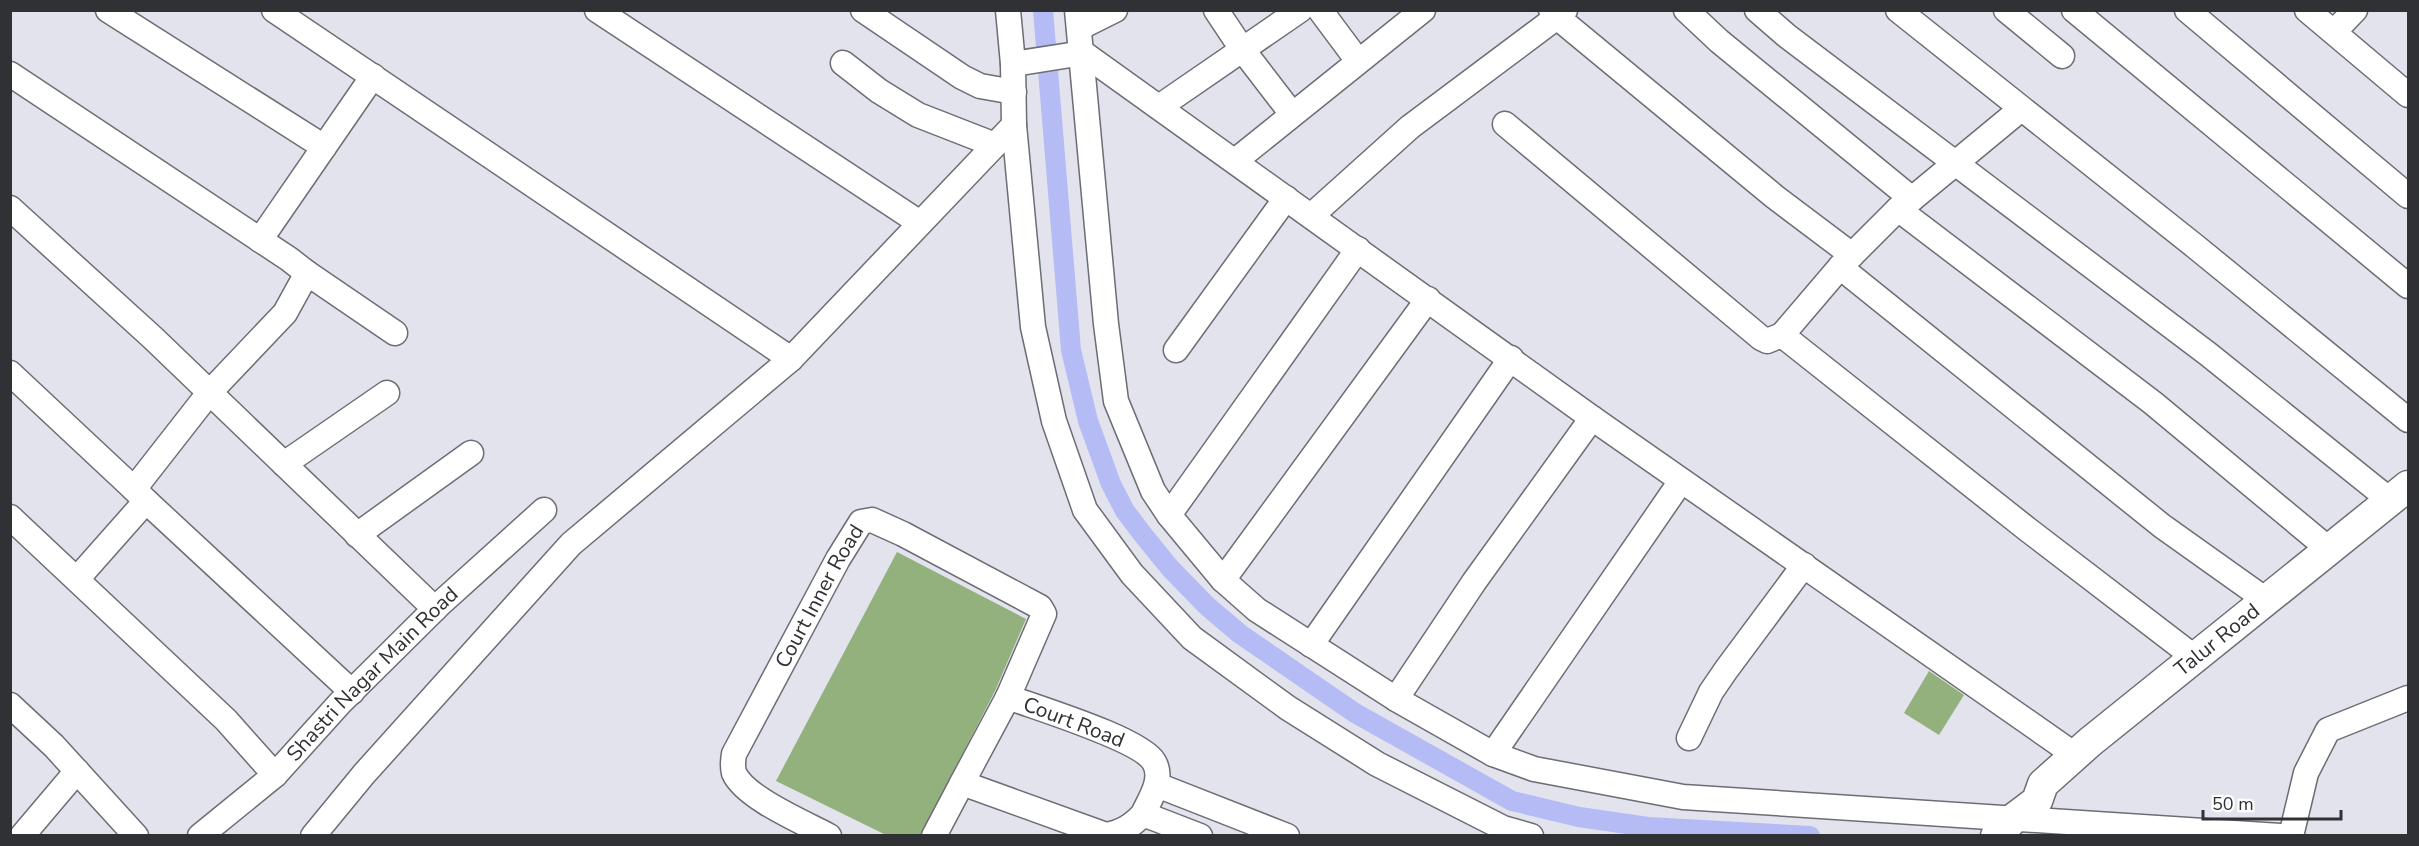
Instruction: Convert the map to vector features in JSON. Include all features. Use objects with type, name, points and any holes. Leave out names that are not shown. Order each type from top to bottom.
[{"type":"main road","name":"Talur Road","points":[[2037,801],[2043,784],[2075,755],[2266,600],[2403,499]]},
{"type":"main road","name":"Talur Road","points":[[2004,827],[2037,801],[2088,771],[2403,499]]},
{"type":"street","points":[[108,10],[324,147]]},
{"type":"street","points":[[274,10],[791,359]]},
{"type":"street","points":[[597,10],[920,223]]},
{"type":"street","points":[[863,10],[962,77],[980,86],[1014,92]]},
{"type":"street","points":[[1008,10],[1021,63],[1014,92],[1014,125],[1033,327],[1054,421],[1085,510],[1132,574],[1192,638],[1288,708],[1377,764],[1503,828],[1532,836]]},
{"type":"street","points":[[1115,10],[1078,19],[1075,54],[1116,400],[1153,491],[1169,515],[1223,580],[1257,610],[1396,699],[1493,754],[1534,769],[1683,797],[2004,827],[2280,836]]},
{"type":"street","points":[[1216,10],[1242,50],[1292,114]]},
{"type":"street","points":[[1159,107],[1300,10]]},
{"type":"street","points":[[1320,10],[1358,61]]},
{"type":"street","points":[[1235,161],[1423,10]]},
{"type":"street","points":[[1686,10],[1905,204],[2153,402],[2331,551]]},
{"type":"street","points":[[1757,10],[1787,36],[1956,164],[2403,499]]},
{"type":"street","points":[[1898,10],[2409,420]]},
{"type":"street","points":[[2006,10],[2062,56]]},
{"type":"street","points":[[2074,10],[2409,286]]},
{"type":"street","points":[[2187,10],[2409,196]]},
{"type":"street","points":[[2307,10],[2409,95]]},
{"type":"street","points":[[2334,32],[2355,10]]},
{"type":"street","points":[[1311,216],[1410,127],[1558,13],[1775,197],[1846,261],[2162,526],[2266,600]]},
{"type":"street","points":[[1021,63],[1075,54],[1159,107],[1681,481],[2075,755]]},
{"type":"street","points":[[843,63],[879,91],[918,115],[994,145]]},
{"type":"street","points":[[10,74],[396,333]]},
{"type":"street","points":[[260,240],[372,76]]},
{"type":"street","points":[[1504,124],[1767,341],[1782,335],[1846,261],[1905,204],[2021,110]]},
{"type":"street","points":[[313,836],[364,774],[571,544],[791,359],[1014,125]]},
{"type":"street","points":[[1176,350],[1286,198]]},
{"type":"street","points":[[10,208],[153,338],[435,609]]},
{"type":"street","points":[[1169,515],[1359,249]]},
{"type":"street","points":[[77,579],[140,495],[209,393],[285,313],[307,273]]},
{"type":"street","points":[[1223,580],[1428,299]]},
{"type":"street","points":[[1782,335],[2018,522],[2194,657]]},
{"type":"street","points":[[1311,645],[1510,358]]},
{"type":"street","points":[[10,373],[352,692]]},
{"type":"street","points":[[284,464],[387,393]]},
{"type":"street","points":[[1396,699],[1474,582],[1592,418]]},
{"type":"street","points":[[357,535],[471,453]]},
{"type":"street","points":[[1493,754],[1681,481]]},
{"type":"street","name":"Shastri Nagar Main Road","points":[[200,836],[275,775],[352,692],[435,609],[544,510]]},
{"type":"street","points":[[10,517],[226,720],[275,775]]},
{"type":"street","name":"Court Inner Road","points":[[829,836],[751,792],[735,775],[734,754],[838,559],[861,522],[872,520],[903,534],[1040,607],[1044,614],[1008,697]]},
{"type":"street","points":[[1689,738],[1711,692],[1804,565]]},
{"type":"street","name":"Court Road","points":[[962,783],[1008,697],[1125,740],[1145,751],[1155,762],[1157,785]]},
{"type":"street","points":[[2290,836],[2306,773],[2328,730],[2409,698]]},
{"type":"street","points":[[10,705],[77,771],[136,836]]},
{"type":"street","points":[[22,836],[77,771]]},
{"type":"street","points":[[934,836],[962,783],[1106,835],[1119,833],[1128,828],[1143,814],[1157,785],[1287,836]]},
{"type":"street","points":[[1143,814],[1200,836]]},
{"type":"building","points":[[897,552],[1026,619],[995,691],[920,836],[888,836],[776,781]]},
{"type":"building","points":[[1929,671],[1964,695],[1939,735],[1904,713]]},
{"type":"waterway","points":[[1043,10],[1071,350],[1088,421],[1111,484],[1125,511],[1170,568],[1207,606],[1240,634],[1355,713],[1512,801],[1579,817],[1648,827],[1810,836]]}]
